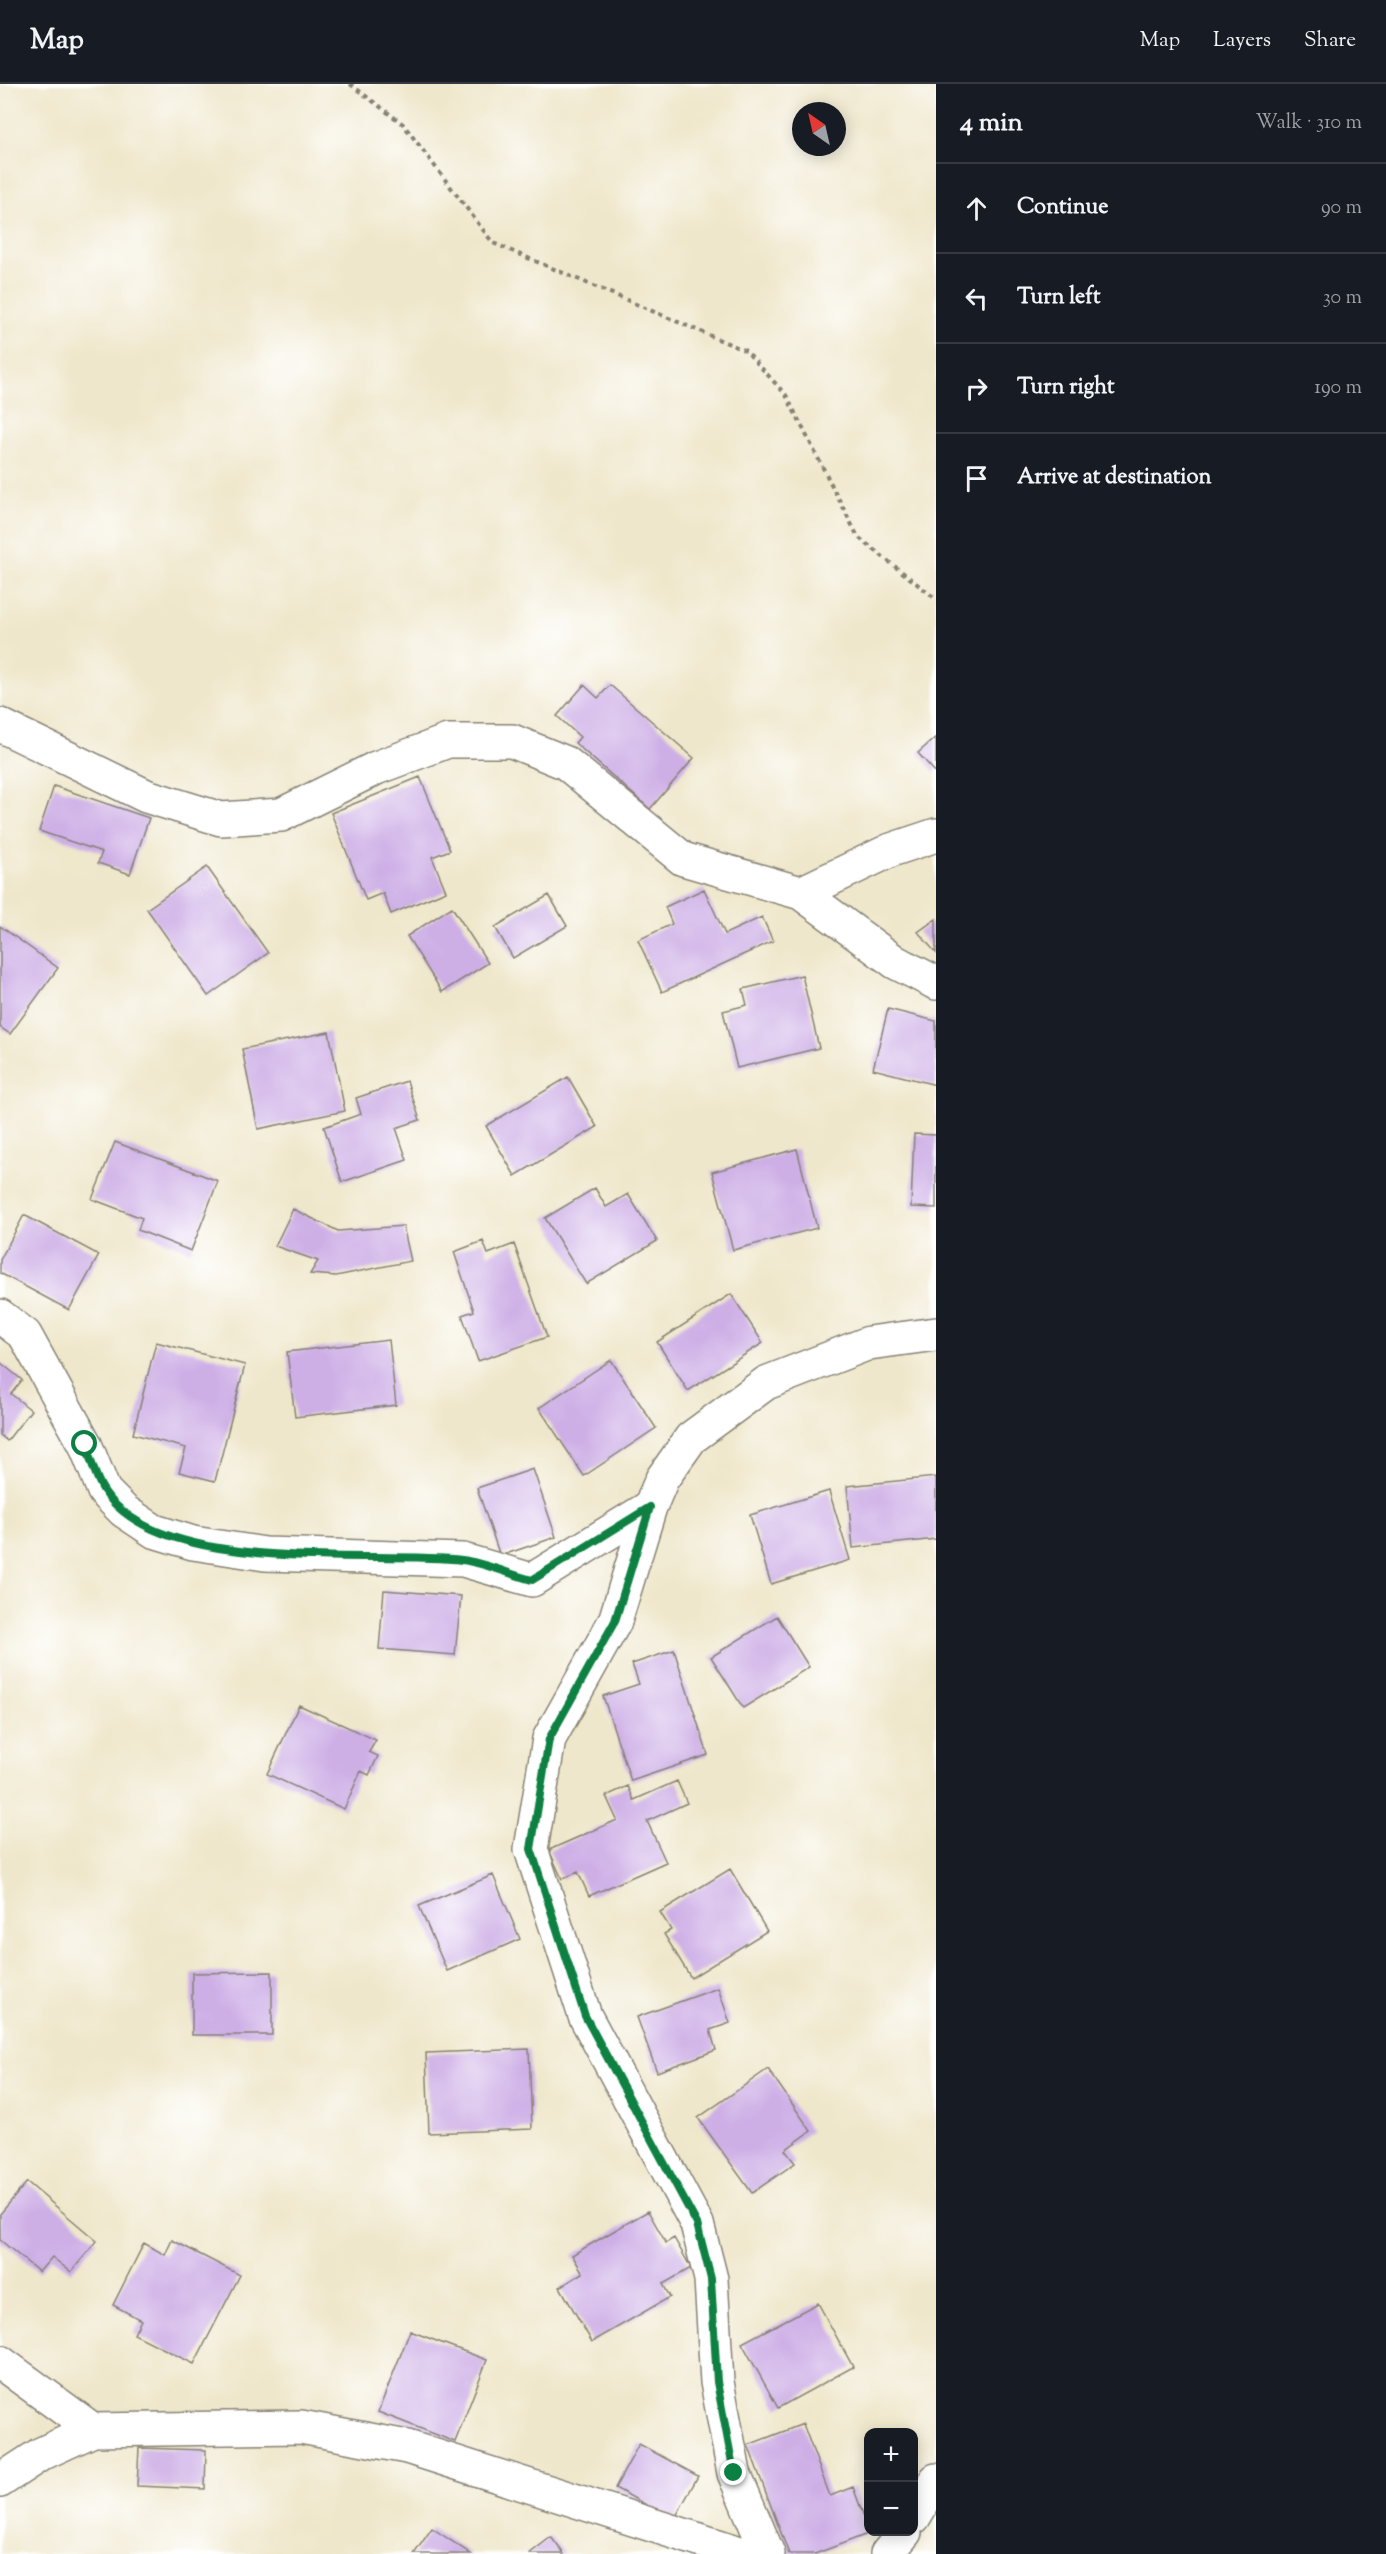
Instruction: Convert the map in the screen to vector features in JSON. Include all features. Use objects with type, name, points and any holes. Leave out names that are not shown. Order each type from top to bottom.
[{"type":"street","points":[[0,724],[146,796],[221,819],[281,815],[376,768],[448,741],[512,741],[566,763],[683,859],[801,893],[895,962],[936,983]]},
{"type":"street","points":[[801,893],[891,850],[936,835]]},
{"type":"street","points":[[0,1316],[25,1335],[85,1444],[104,1491],[124,1511],[154,1531],[193,1543],[265,1554],[463,1560],[532,1580],[650,1507]]},
{"type":"street","points":[[768,2554],[734,2473],[717,2382],[711,2279],[697,2224],[585,2016],[531,1849],[549,1739],[615,1621],[650,1507],[662,1479],[691,1438],[766,1383],[869,1343],[936,1334]]},
{"type":"street","points":[[0,2362],[93,2430]]},
{"type":"street","points":[[0,2481],[41,2454],[93,2430],[301,2427],[406,2447],[743,2554]]},
{"type":"street","points":[[918,2510],[936,2480]]},
{"type":"street","points":[[887,2554],[902,2536]]},
{"type":"path","points":[[350,84],[404,124],[493,243],[746,351],[786,394],[858,537],[936,599]]},
{"type":"building","points":[[584,685],[598,698],[610,685],[694,758],[650,809],[575,743],[580,737],[557,716]]},
{"type":"building","points":[[936,737],[936,773],[918,753]]},
{"type":"building","points":[[420,777],[450,850],[432,857],[446,891],[391,914],[383,893],[366,900],[331,813]]},
{"type":"building","points":[[54,786],[149,818],[130,874],[98,863],[102,852],[39,831]]},
{"type":"building","points":[[207,867],[268,953],[208,996],[147,909]]},
{"type":"building","points":[[704,889],[725,934],[762,917],[773,941],[662,992],[638,940],[672,924],[665,907]]},
{"type":"building","points":[[549,895],[567,926],[513,958],[495,927]]},
{"type":"building","points":[[452,907],[488,963],[442,992],[407,936]]},
{"type":"building","points":[[936,919],[936,953],[918,932]]},
{"type":"building","points":[[0,926],[58,968],[10,1034],[0,1027]]},
{"type":"building","points":[[802,975],[819,1048],[737,1068],[723,1011],[747,1005],[743,989]]},
{"type":"building","points":[[888,1009],[936,1021],[936,1085],[873,1069]]},
{"type":"building","points":[[329,1032],[345,1111],[258,1129],[242,1049]]},
{"type":"building","points":[[568,1077],[597,1127],[515,1176],[486,1126]]},
{"type":"building","points":[[407,1081],[420,1120],[396,1128],[407,1160],[342,1182],[324,1127],[361,1114],[356,1098]]},
{"type":"building","points":[[914,1134],[936,1135],[936,1208],[911,1207]]},
{"type":"building","points":[[115,1142],[218,1181],[191,1251],[138,1230],[142,1218],[92,1199]]},
{"type":"building","points":[[797,1149],[817,1228],[733,1250],[712,1172]]},
{"type":"building","points":[[595,1188],[606,1207],[628,1194],[657,1241],[586,1284],[545,1218]]},
{"type":"building","points":[[293,1209],[338,1231],[403,1226],[411,1261],[336,1276],[310,1274],[318,1261],[275,1246]]},
{"type":"building","points":[[24,1215],[99,1255],[69,1310],[0,1273],[0,1260]]},
{"type":"building","points":[[483,1241],[488,1254],[514,1244],[547,1337],[478,1361],[462,1315],[474,1311],[454,1252]]},
{"type":"building","points":[[731,1294],[763,1343],[688,1391],[657,1342]]},
{"type":"building","points":[[389,1340],[396,1405],[295,1417],[287,1352]]},
{"type":"building","points":[[156,1342],[245,1365],[215,1481],[179,1472],[186,1448],[133,1434]]},
{"type":"building","points":[[611,1360],[656,1428],[584,1476],[539,1408]]},
{"type":"building","points":[[0,1362],[22,1380],[11,1394],[31,1410],[7,1441],[0,1435]]},
{"type":"building","points":[[533,1469],[556,1537],[500,1556],[477,1488]]},
{"type":"building","points":[[936,1477],[936,1539],[853,1548],[847,1486]]},
{"type":"building","points":[[829,1491],[850,1560],[771,1584],[750,1515]]},
{"type":"building","points":[[384,1590],[461,1596],[455,1655],[379,1649]]},
{"type":"building","points":[[777,1616],[809,1667],[743,1708],[711,1657]]},
{"type":"building","points":[[674,1650],[708,1755],[631,1781],[603,1696],[639,1684],[632,1664]]},
{"type":"building","points":[[299,1705],[376,1740],[369,1752],[378,1756],[369,1775],[361,1771],[344,1809],[267,1774]]},
{"type":"building","points":[[677,1781],[687,1803],[647,1821],[666,1862],[589,1896],[578,1872],[562,1879],[549,1850],[617,1820],[606,1796],[628,1786],[634,1800]]},
{"type":"building","points":[[730,1869],[767,1931],[691,1978],[664,1934],[671,1930],[660,1912]]},
{"type":"building","points":[[493,1875],[520,1939],[447,1971],[419,1906]]},
{"type":"building","points":[[272,1972],[272,2035],[192,2035],[192,1973]]},
{"type":"building","points":[[718,1988],[730,2023],[710,2030],[716,2050],[657,2072],[637,2017]]},
{"type":"building","points":[[529,2049],[532,2129],[429,2133],[426,2053]]},
{"type":"building","points":[[768,2069],[811,2131],[785,2150],[795,2163],[752,2193],[698,2118]]},
{"type":"building","points":[[27,2182],[97,2241],[71,2272],[52,2257],[39,2272],[0,2240],[0,2214]]},
{"type":"building","points":[[648,2211],[666,2243],[674,2238],[691,2268],[663,2284],[670,2297],[592,2342],[560,2287],[583,2273],[572,2255]]},
{"type":"building","points":[[172,2240],[240,2275],[194,2364],[134,2334],[141,2320],[113,2305],[144,2243],[165,2255]]},
{"type":"building","points":[[818,2303],[853,2367],[778,2408],[742,2343]]},
{"type":"building","points":[[410,2331],[487,2360],[455,2442],[378,2412]]},
{"type":"building","points":[[803,2424],[830,2496],[853,2487],[864,2517],[864,2535],[815,2554],[789,2554],[748,2445]]},
{"type":"building","points":[[639,2444],[698,2476],[674,2520],[615,2488]]},
{"type":"building","points":[[139,2448],[206,2450],[205,2489],[137,2486]]},
{"type":"building","points":[[432,2528],[471,2554],[414,2554]]},
{"type":"building","points":[[551,2537],[564,2554],[529,2554]]},
{"type":"route","points":[[85,1444],[104,1491],[124,1511],[154,1531],[193,1543],[265,1554],[463,1560],[532,1580],[650,1507],[615,1621],[549,1739],[531,1849],[585,2016],[697,2224],[711,2279],[717,2382],[734,2473]]}]
